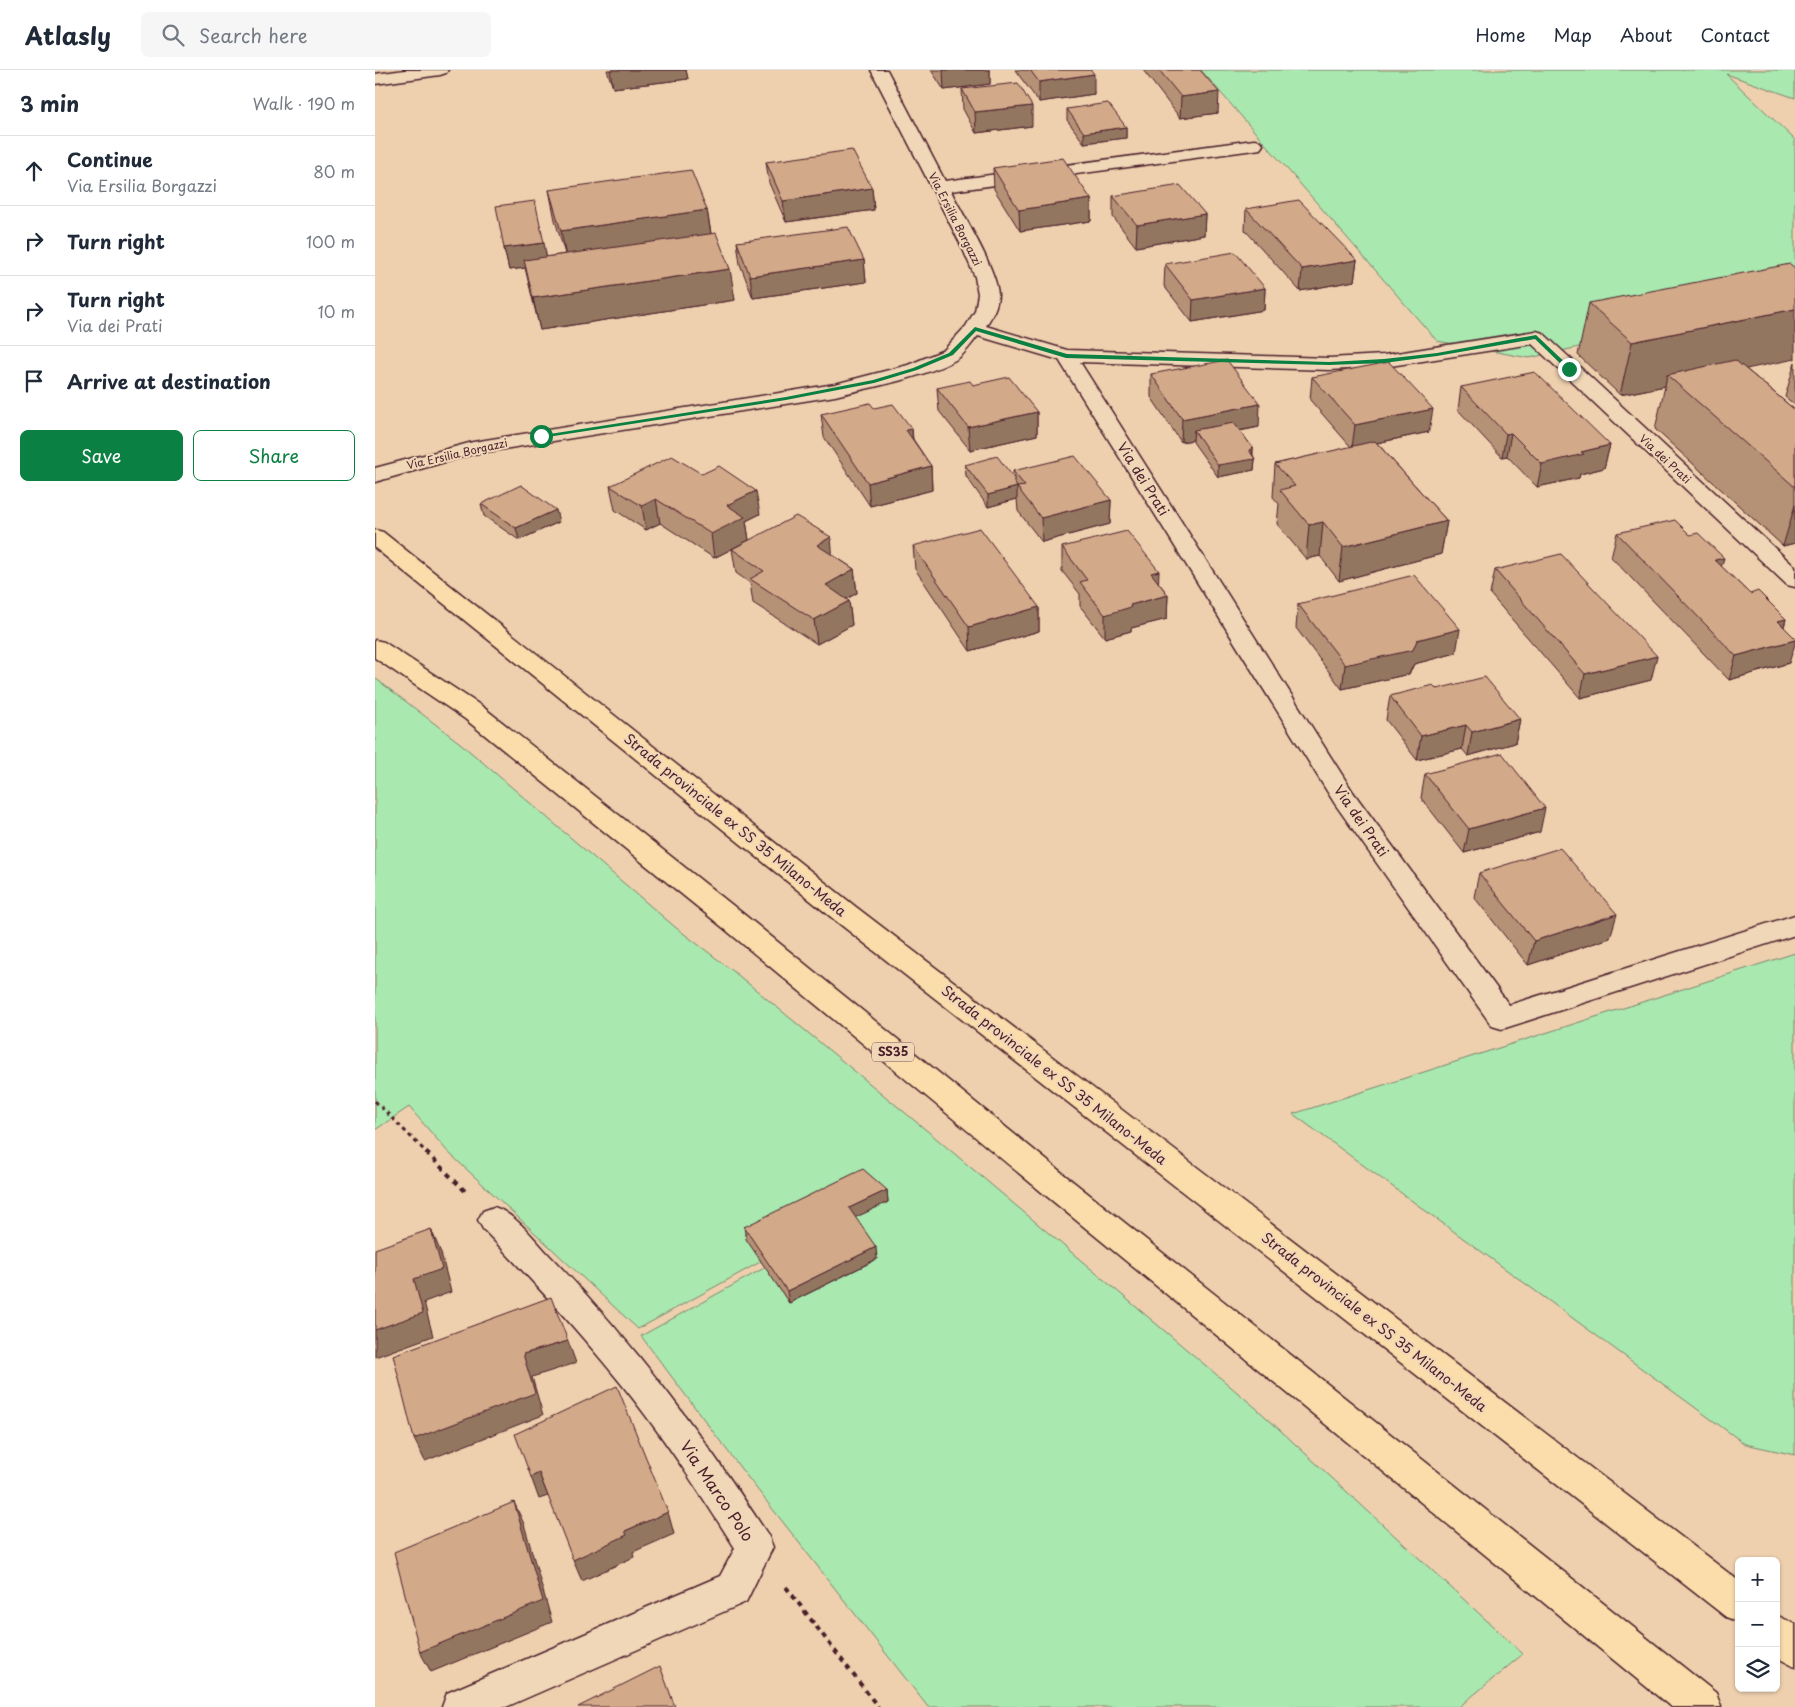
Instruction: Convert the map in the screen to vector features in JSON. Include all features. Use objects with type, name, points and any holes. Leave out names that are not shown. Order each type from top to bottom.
[{"type":"highway","name":"Strada provinciale ex SS 35 Milano-Meda","points":[[375,537],[846,914],[1736,1602]]},
{"type":"highway","name":"SS35","points":[[375,647],[473,713],[731,919],[1055,1184],[1702,1707]]},
{"type":"highway","points":[[1780,1636],[1795,1648]]},
{"type":"street","points":[[375,79],[440,70]]},
{"type":"street","name":"Via Ersilia Borgazzi","points":[[379,474],[420,461],[473,448],[786,398],[874,381],[915,369],[951,354],[975,329],[985,311],[988,294],[984,277],[971,247],[879,70]]},
{"type":"street","points":[[939,187],[1253,145]]},
{"type":"street","points":[[975,329],[1066,356]]},
{"type":"street","name":"Via dei Prati","points":[[1066,356],[1329,364],[1401,359],[1536,337],[1795,580]]},
{"type":"street","name":"Via dei Prati","points":[[1066,356],[1344,798],[1502,1018],[1795,925]]},
{"type":"street","name":"Via Marco Polo","points":[[461,1707],[733,1589],[755,1547],[693,1452],[631,1369],[564,1291],[494,1220]]},
{"type":"path","points":[[375,1101],[494,1220]]},
{"type":"path","points":[[755,1547],[878,1707]]},
{"type":"green space","points":[[1201,70],[1795,70],[1795,98],[1726,74],[1795,140],[1795,300],[1529,358],[1437,341]]},
{"type":"green space","points":[[375,678],[460,743],[675,927],[733,971],[937,1139],[1256,1408],[1523,1654],[1459,1707],[928,1707],[742,1470],[641,1336],[766,1267],[789,1303],[877,1259],[762,1261],[638,1329],[448,1152],[409,1107],[375,1130]]},
{"type":"green space","points":[[1795,953],[1795,1455],[1745,1444],[1293,1114]]},
{"type":"building","points":[[1030,70],[1091,70],[1094,74],[1039,82]]},
{"type":"building","points":[[1159,70],[1200,70],[1219,92],[1181,97]]},
{"type":"building","points":[[1018,83],[1032,106],[975,112],[962,89]]},
{"type":"building","points":[[1108,103],[1126,127],[1084,133],[1067,109]]},
{"type":"building","points":[[852,150],[872,188],[783,201],[766,162]]},
{"type":"building","points":[[1063,158],[1091,199],[1019,210],[993,168]]},
{"type":"building","points":[[691,170],[707,210],[561,231],[549,190]]},
{"type":"building","points":[[1180,185],[1205,214],[1137,225],[1113,196]]},
{"type":"building","points":[[1299,200],[1357,260],[1302,269],[1246,209]]},
{"type":"building","points":[[535,201],[544,243],[504,248],[496,206]]},
{"type":"building","points":[[848,227],[864,260],[750,276],[737,242]]},
{"type":"building","points":[[716,233],[730,269],[533,298],[524,260]]},
{"type":"building","points":[[1235,252],[1265,288],[1193,300],[1165,264]]},
{"type":"building","points":[[1790,264],[1795,268],[1795,309],[1632,342],[1589,303]]},
{"type":"building","points":[[1227,360],[1260,404],[1182,419],[1151,374]]},
{"type":"building","points":[[1735,360],[1795,410],[1795,487],[1667,375]]},
{"type":"building","points":[[1389,362],[1433,409],[1355,425],[1312,377]]},
{"type":"building","points":[[1535,372],[1610,445],[1581,452],[1584,454],[1542,464],[1511,433],[1506,434],[1461,387]]},
{"type":"building","points":[[1009,377],[1037,412],[968,427],[937,388],[970,381],[973,385]]},
{"type":"building","points":[[870,403],[874,408],[893,404],[912,429],[906,430],[931,466],[868,483],[821,414]]},
{"type":"building","points":[[1234,423],[1253,448],[1249,450],[1255,459],[1218,465],[1194,430]]},
{"type":"building","points":[[1375,441],[1447,521],[1343,547],[1323,522],[1309,525],[1280,490],[1295,486],[1275,464]]},
{"type":"building","points":[[672,456],[702,474],[719,466],[756,491],[727,505],[745,517],[711,534],[656,499],[642,506],[610,486]]},
{"type":"building","points":[[997,456],[1014,478],[1017,487],[988,495],[965,465]]},
{"type":"building","points":[[1075,456],[1111,500],[1041,518],[1017,487],[1025,486],[1013,471]]},
{"type":"building","points":[[521,485],[556,510],[516,528],[481,504]]},
{"type":"building","points":[[796,516],[831,537],[817,545],[854,569],[826,585],[849,601],[814,620],[750,579],[764,571],[732,549]]},
{"type":"building","points":[[1675,520],[1690,535],[1698,533],[1724,558],[1715,560],[1750,594],[1758,591],[1786,619],[1778,621],[1795,640],[1736,656],[1617,533]]},
{"type":"building","points":[[980,528],[1039,607],[969,627],[913,546]]},
{"type":"building","points":[[1127,531],[1159,571],[1151,573],[1168,595],[1130,605],[1131,607],[1105,615],[1080,582],[1087,580],[1062,547]]},
{"type":"building","points":[[1561,554],[1657,656],[1585,674],[1495,570]]},
{"type":"building","points":[[1414,575],[1460,629],[1417,640],[1413,650],[1345,665],[1298,604]]},
{"type":"building","points":[[1485,677],[1520,719],[1472,732],[1466,725],[1421,736],[1390,696],[1433,685],[1437,689]]},
{"type":"building","points":[[1502,753],[1545,808],[1469,829],[1425,774]]},
{"type":"building","points":[[1560,848],[1617,914],[1534,941],[1479,873]]},
{"type":"building","points":[[863,1169],[887,1190],[849,1208],[876,1247],[787,1291],[744,1227]]},
{"type":"building","points":[[431,1229],[442,1269],[414,1279],[423,1313],[375,1330],[375,1249]]},
{"type":"building","points":[[551,1297],[568,1341],[523,1354],[535,1393],[414,1439],[393,1355]]},
{"type":"building","points":[[617,1386],[668,1512],[625,1531],[627,1535],[573,1560],[539,1473],[531,1477],[515,1434]]},
{"type":"building","points":[[514,1502],[543,1601],[420,1652],[394,1552]]},
{"type":"building","points":[[660,1666],[675,1707],[578,1707]]},
{"type":"route","points":[[541,436],[835,390],[874,381],[915,369],[951,354],[975,329],[1066,356],[1329,364],[1384,361],[1536,337],[1569,369]]}]
